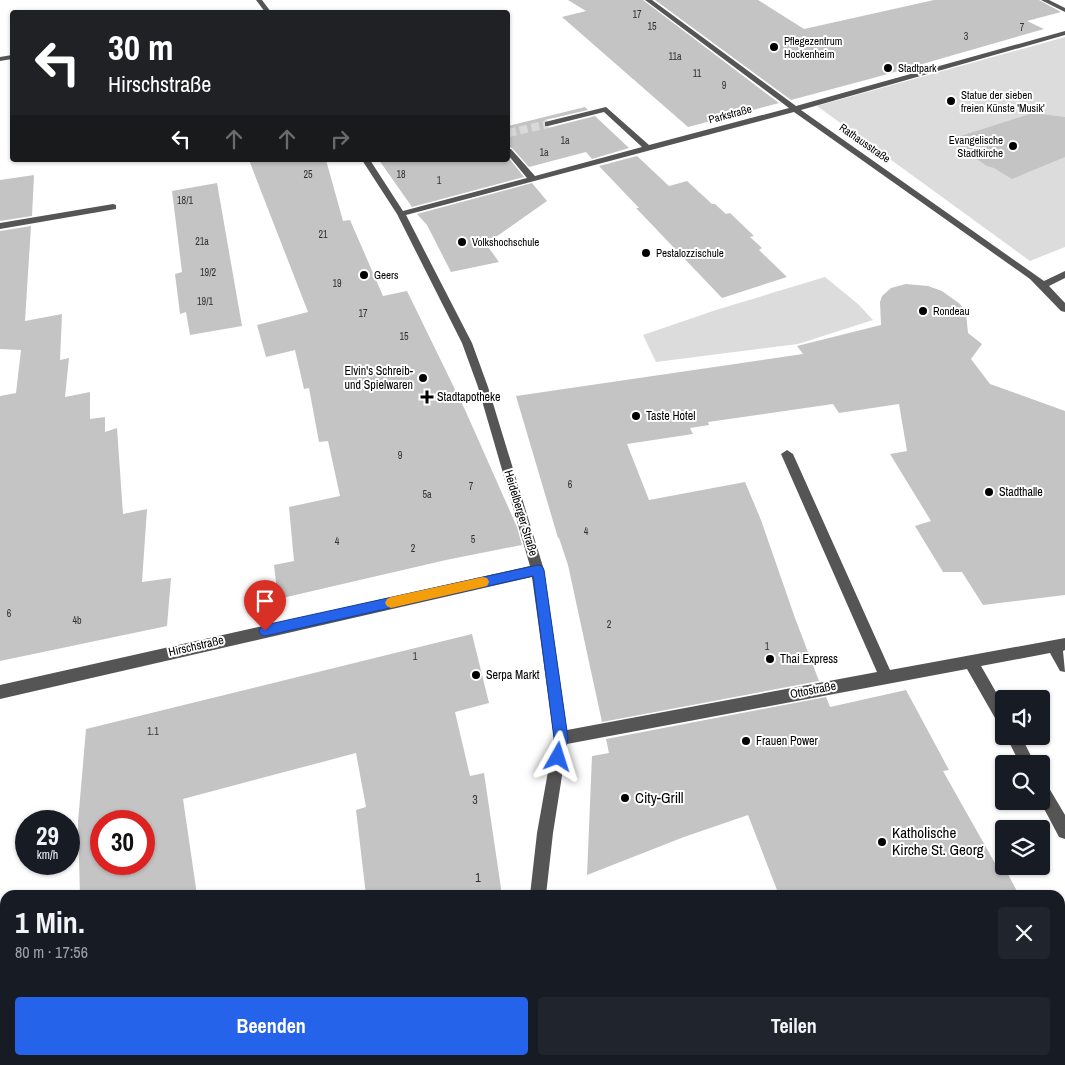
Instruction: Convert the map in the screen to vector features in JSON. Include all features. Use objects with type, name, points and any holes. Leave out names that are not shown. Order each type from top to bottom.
[{"type":"street","name":"Rathausstraße","points":[[648,0],[795,109],[1043,285],[1065,309]]},
{"type":"street","points":[[1044,0],[1065,10]]},
{"type":"street","name":"Parkstraße","points":[[401,214],[795,109],[1065,33]]},
{"type":"street","points":[[548,124],[606,109],[647,148]]},
{"type":"street","points":[[510,153],[532,178]]},
{"type":"street","name":"Heidelberger Straße","points":[[367,162],[401,214],[467,343],[483,387],[538,570],[561,738],[545,833],[539,890]]},
{"type":"street","points":[[0,226],[113,207]]},
{"type":"street","points":[[1043,285],[1065,274]]},
{"type":"street","points":[[787,454],[886,677]]},
{"type":"street","name":"Hirschstraße","points":[[0,692],[538,570]]},
{"type":"street","points":[[1059,645],[1065,666]]},
{"type":"street","name":"Ottostraße","points":[[561,738],[1059,645]]},
{"type":"street","points":[[971,662],[995,704]]},
{"type":"street","points":[[1050,804],[1065,831]]},
{"type":"shaded area","points":[[1065,37],[1065,247],[1030,261],[817,106]]},
{"type":"shaded area","points":[[825,277],[858,304],[873,320],[798,344],[656,362],[643,335],[716,310]]},
{"type":"building","points":[[568,0],[643,0],[779,103],[688,127],[562,17],[586,11]]},
{"type":"building","points":[[655,0],[758,0],[804,29],[934,0],[1039,0],[1061,12],[1027,21],[1044,29],[791,100]]},
{"type":"building","points":[[585,107],[588,110],[545,120],[544,127],[548,128],[595,116],[629,148],[592,159],[586,152],[529,167],[510,148],[510,126]]},
{"type":"building","name":"Evangelische Stadtkirche","points":[[1033,113],[1065,117],[1065,157],[1012,179],[987,166],[948,140]]},
{"type":"building","points":[[637,156],[669,186],[687,181],[712,204],[715,204],[726,214],[730,213],[754,236],[750,237],[762,248],[759,250],[787,277],[722,298],[636,208],[639,208],[599,166]]},
{"type":"building","points":[[510,160],[524,177],[412,207],[380,162],[510,162]]},
{"type":"building","points":[[250,162],[327,162],[343,221],[350,220],[383,296],[407,291],[466,412],[517,527],[522,545],[446,560],[278,599],[274,565],[294,561],[289,507],[340,496],[328,441],[319,442],[309,388],[304,389],[295,350],[266,357],[257,325],[308,312]]},
{"type":"building","points":[[34,175],[32,216],[0,221],[0,180]]},
{"type":"building","points":[[217,183],[242,326],[190,335],[186,312],[180,314],[175,274],[182,272],[172,191]]},
{"type":"building","points":[[532,183],[547,201],[486,244],[499,262],[451,272],[427,225],[417,214]]},
{"type":"building","points":[[31,226],[25,321],[62,314],[60,360],[69,358],[65,397],[90,392],[90,419],[105,417],[105,432],[117,428],[123,514],[147,509],[142,582],[171,578],[167,626],[0,661],[0,396],[16,393],[21,350],[0,349],[0,231]]},
{"type":"building","points":[[906,284],[928,286],[942,291],[960,304],[966,313],[968,333],[982,344],[971,359],[990,384],[1065,411],[1065,595],[983,605],[962,572],[943,572],[915,526],[931,521],[890,454],[907,451],[899,404],[839,413],[833,404],[708,422],[709,425],[690,428],[693,434],[627,444],[649,500],[745,482],[761,520],[819,681],[602,722],[568,565],[558,538],[516,396],[803,354],[797,346],[881,325],[880,302],[882,296],[891,288]]},
{"type":"building","points":[[472,634],[489,703],[455,712],[470,776],[484,773],[501,890],[365,890],[356,810],[366,807],[356,753],[183,799],[196,890],[80,890],[79,810],[86,729]]},
{"type":"building","points":[[906,690],[949,770],[943,771],[995,863],[995,875],[1008,875],[1016,890],[777,890],[748,815],[684,837],[587,875],[592,756],[609,753],[606,739],[826,697],[830,707]]},
{"type":"tunnel","points":[[510,133],[548,124]]},
{"type":"slow traffic","points":[[391,603],[483,582]]},
{"type":"place","name":"Pflegezentrum Hockenheim","points":[[774,47]]},
{"type":"place","name":"Stadtpark","points":[[888,68]]},
{"type":"place","name":"Statue der sieben freien Künste 'Musik'","points":[[951,101]]},
{"type":"place","name":"Evangelische Stadtkirche","points":[[1013,146]]},
{"type":"place","name":"Volkshochschule","points":[[462,242]]},
{"type":"place","name":"Pestalozzischule","points":[[646,253]]},
{"type":"place","name":"Geers","points":[[364,275]]},
{"type":"place","name":"Rondeau","points":[[923,311]]},
{"type":"place","name":"Elvin's Schreib- und Spielwaren","points":[[423,378]]},
{"type":"place","name":"Stadtapotheke","points":[[427,397]]},
{"type":"place","name":"Taste Hotel","points":[[636,416]]},
{"type":"place","name":"Stadthalle","points":[[989,492]]},
{"type":"place","name":"Thai Express","points":[[770,659]]},
{"type":"place","name":"Serpa Markt","points":[[476,675]]},
{"type":"place","name":"Frauen Power","points":[[746,741]]},
{"type":"place","name":"City-Grill","points":[[625,798]]},
{"type":"place","name":"Katholische Kirche St. Georg","points":[[882,842]]},
{"type":"route","points":[[265,631],[538,570],[561,738],[558,757]]}]
